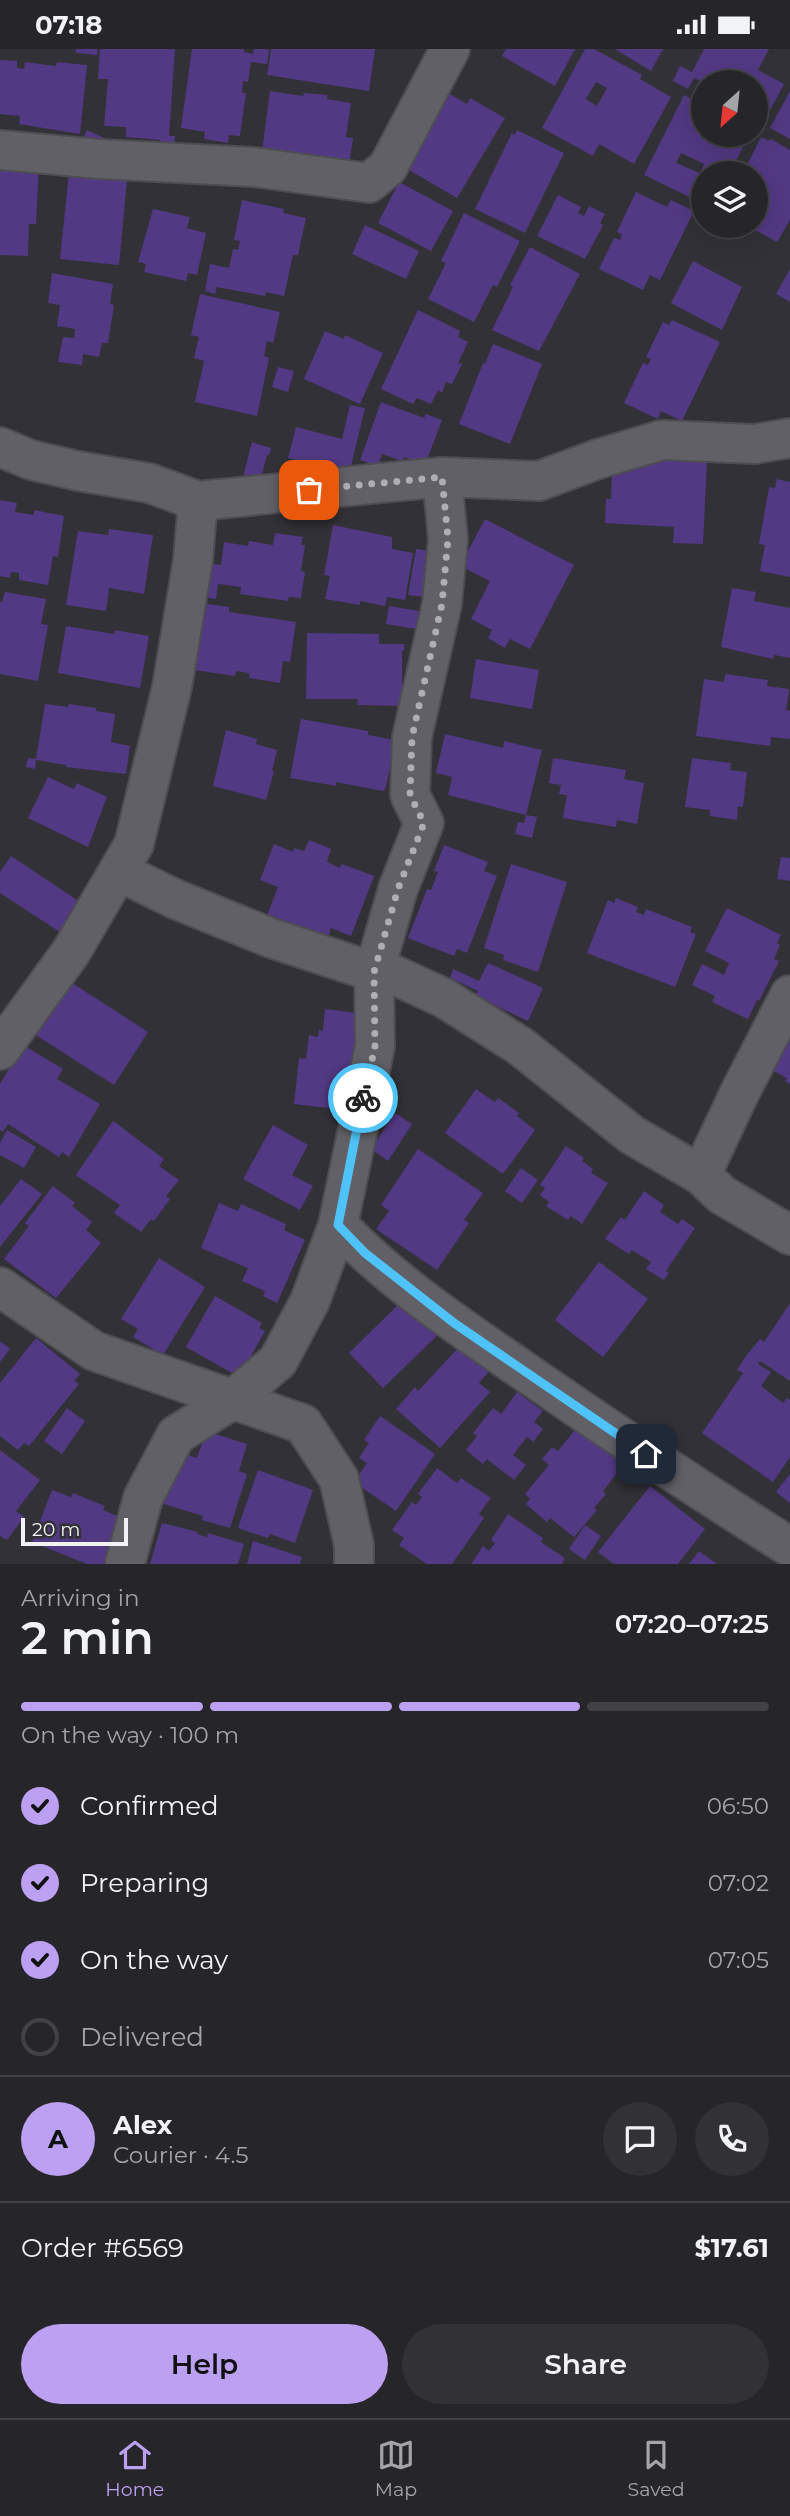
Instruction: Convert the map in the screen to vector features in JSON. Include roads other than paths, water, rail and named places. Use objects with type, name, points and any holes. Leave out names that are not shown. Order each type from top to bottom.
[{"type":"street","points":[[0,150],[99,159],[254,167],[369,183],[388,167],[450,49]]},
{"type":"street","points":[[0,447],[31,460],[149,483],[198,501],[442,477],[538,481],[662,440],[755,444],[790,438]]},
{"type":"street","points":[[125,1564],[143,1498],[176,1435],[232,1399],[278,1361],[310,1301],[338,1225],[375,1047],[374,972],[398,889],[424,823],[410,795],[412,737],[442,604],[448,539],[442,477]]},
{"type":"street","points":[[0,1050],[71,953],[134,844],[172,688],[193,559],[198,501]]},
{"type":"street","points":[[120,872],[175,899],[271,938],[374,972],[392,974],[444,998],[520,1046],[632,1135],[701,1175],[722,1195],[790,1235]]},
{"type":"street","points":[[701,1175],[790,995]]},
{"type":"street","points":[[338,1225],[365,1253],[454,1323],[790,1548]]},
{"type":"street","points":[[0,1287],[94,1350],[303,1424],[339,1479],[363,1558]]}]
